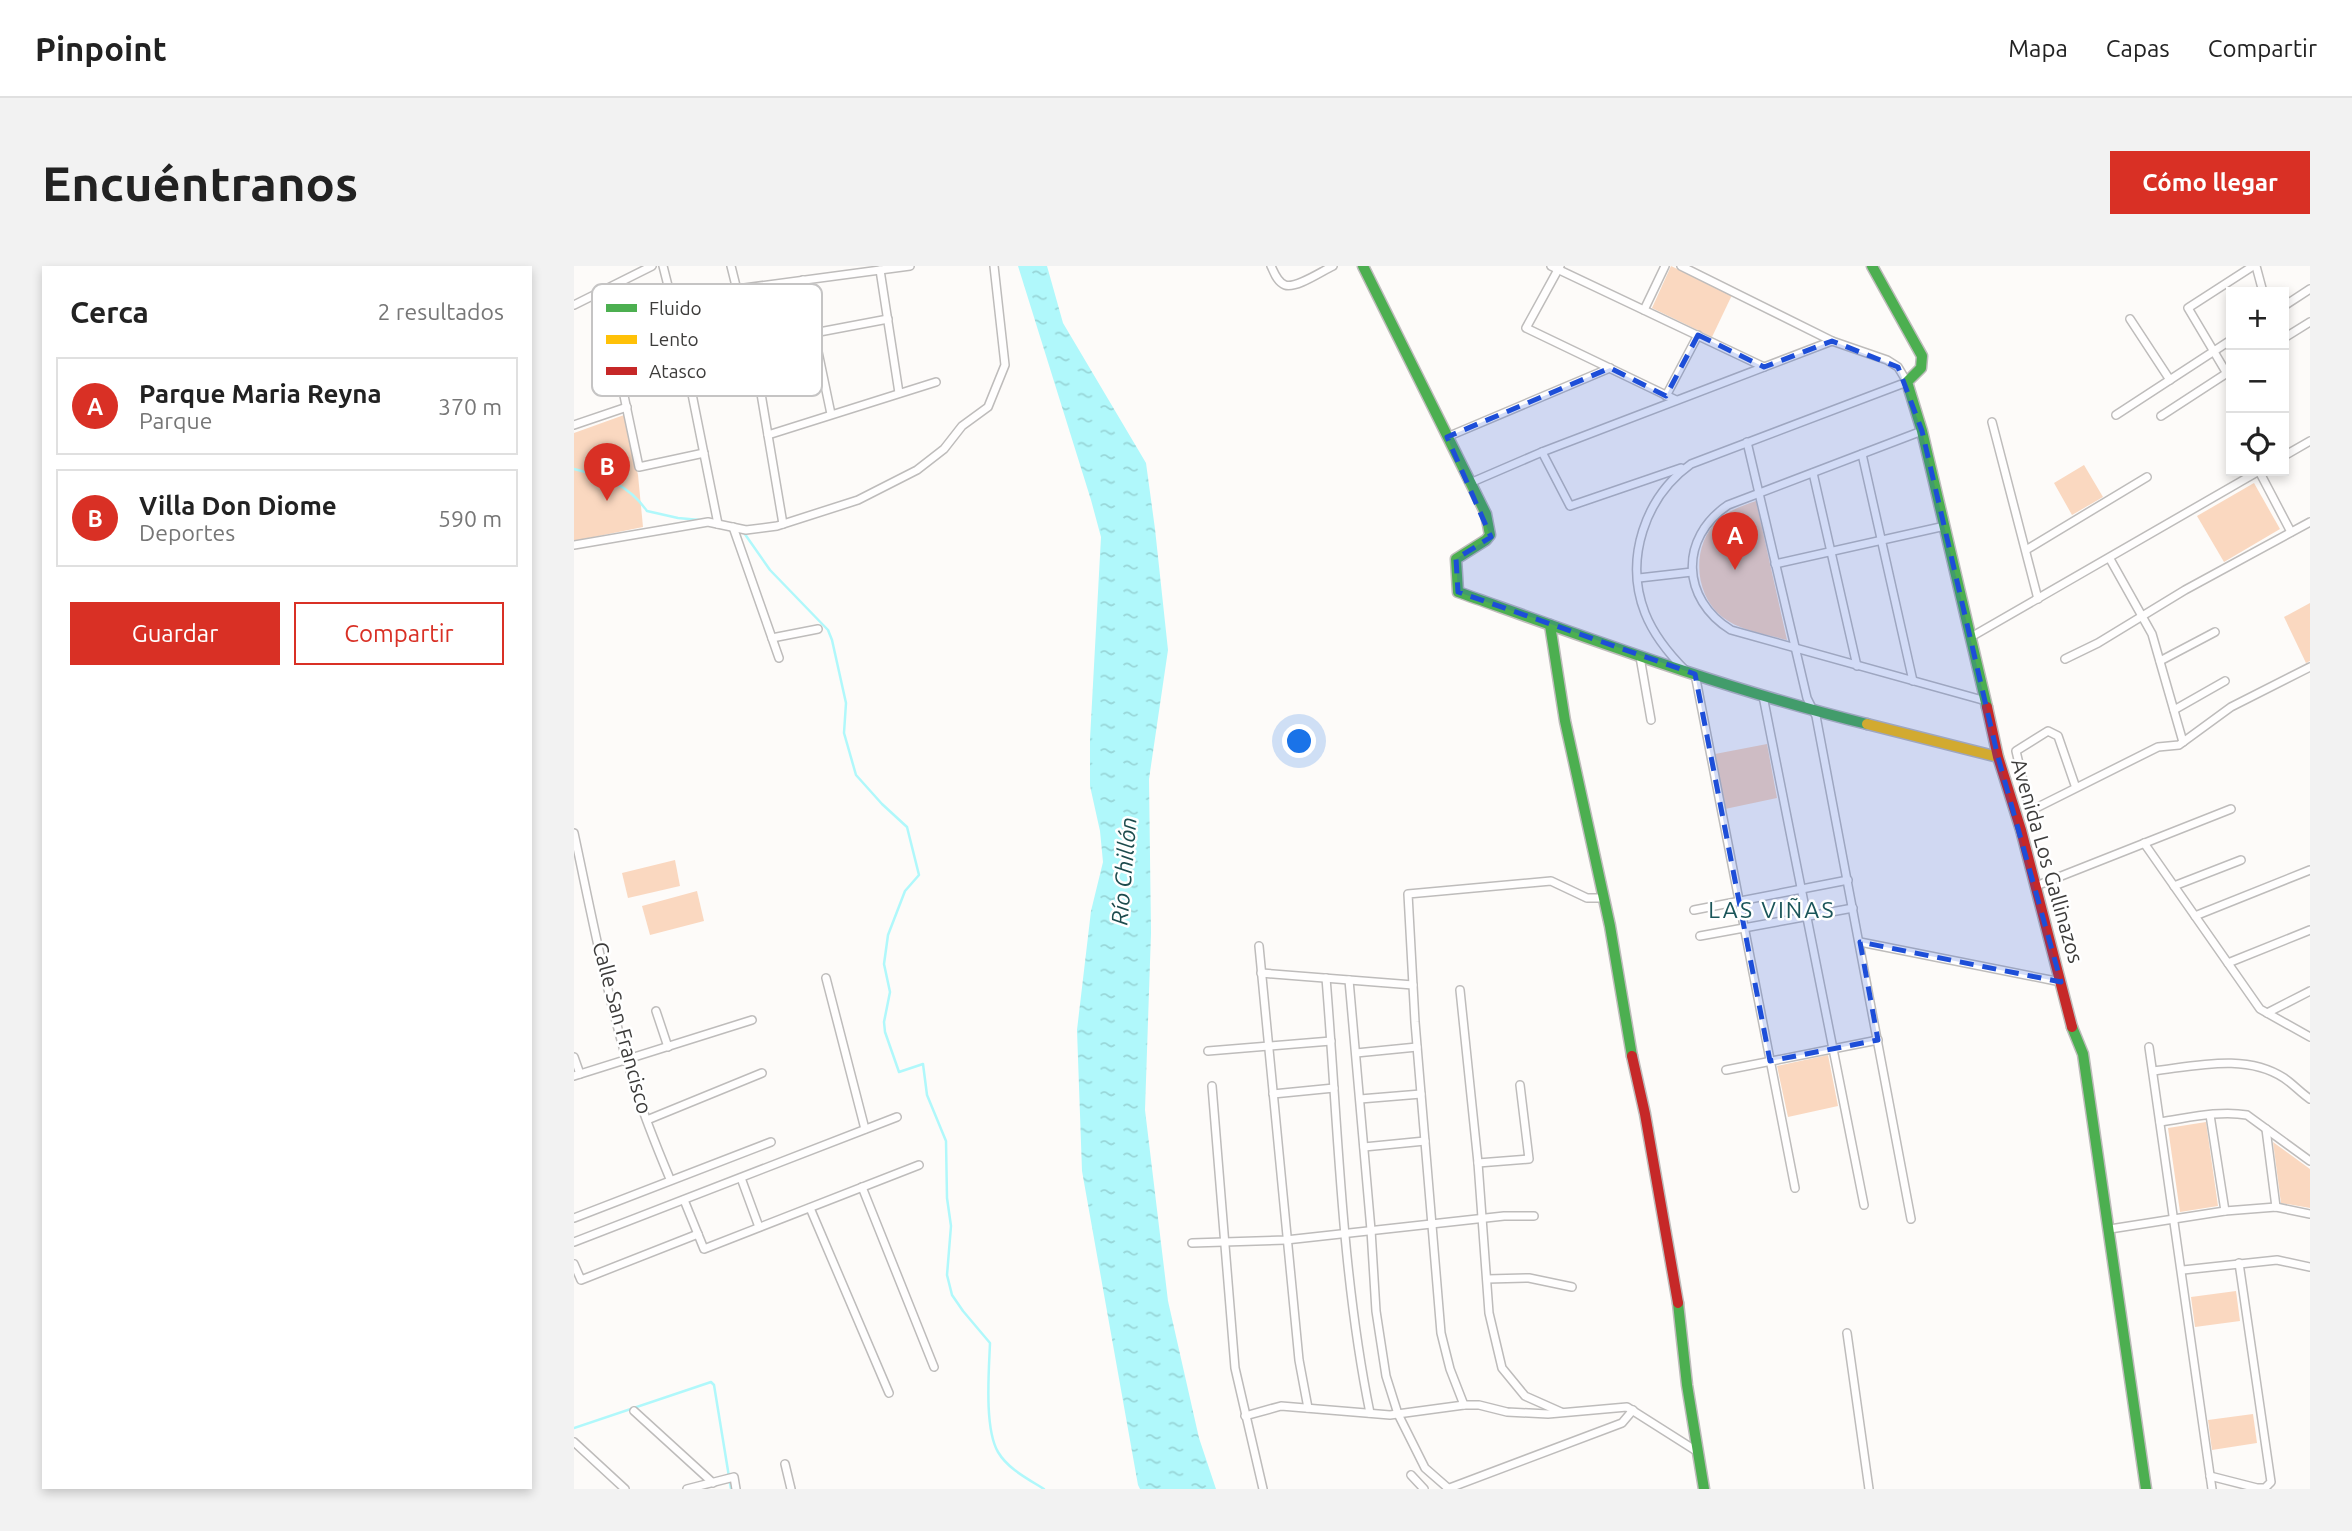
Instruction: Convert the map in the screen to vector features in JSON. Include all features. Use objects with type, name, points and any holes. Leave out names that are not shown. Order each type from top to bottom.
[{"type":"street","points":[[616,284],[652,266]]},
{"type":"street","points":[[663,266],[668,284]]},
{"type":"street","points":[[731,266],[736,284]]},
{"type":"street","points":[[774,284],[910,266]]},
{"type":"street","points":[[574,545],[708,522],[746,530],[783,524],[858,500],[917,470],[944,449],[962,426],[988,407],[1004,365],[994,266]]},
{"type":"street","points":[[1271,266],[1280,282],[1286,285],[1296,284],[1333,266]]},
{"type":"street","points":[[1363,266],[1486,514],[1490,535],[1456,559],[1458,592],[1640,657],[1763,696],[1998,757]]},
{"type":"street","points":[[1644,310],[1665,266]]},
{"type":"street","points":[[1681,266],[1832,341],[1887,360],[1898,367],[1907,382]]},
{"type":"street","points":[[1542,452],[1572,507],[1907,382],[1923,367],[1920,349],[1871,266]]},
{"type":"street","points":[[2161,416],[2226,372],[2188,308],[2255,266],[2261,287]]},
{"type":"street","points":[[1676,401],[1526,328],[1556,267],[1764,367]]},
{"type":"street","points":[[880,270],[899,393]]},
{"type":"street","points":[[803,280],[804,284]]},
{"type":"street","points":[[2289,303],[2310,289]]},
{"type":"street","points":[[574,305],[592,296]]},
{"type":"street","points":[[822,331],[888,319]]},
{"type":"street","points":[[2130,319],[2170,380]]},
{"type":"street","points":[[2289,335],[2310,321]]},
{"type":"street","points":[[1666,396],[1698,335]]},
{"type":"street","points":[[1470,483],[1542,452],[1832,341]]},
{"type":"street","points":[[2116,415],[2226,343]]},
{"type":"street","points":[[1447,437],[1610,368]]},
{"type":"street","points":[[822,371],[831,414]]},
{"type":"street","points":[[768,435],[936,382]]},
{"type":"street","name":"Avenida Los Gallinazos","points":[[1907,382],[1922,431],[1973,636],[1998,757],[2036,886],[2075,1037],[2083,1054],[2146,1489]]},
{"type":"street","points":[[625,396],[639,467],[704,453]]},
{"type":"street","points":[[693,396],[718,524]]},
{"type":"street","points":[[761,396],[783,524]]},
{"type":"street","points":[[574,425],[627,407]]},
{"type":"street","points":[[1992,422],[2038,599]]},
{"type":"street","points":[[1922,431],[1728,505],[1715,514],[1704,527],[1696,543],[1692,572],[1701,602],[1719,623],[1744,635],[1986,701]]},
{"type":"street","points":[[2289,453],[2310,441]]},
{"type":"street","points":[[1747,442],[1807,698],[1813,711],[1860,942],[1911,1219]]},
{"type":"street","points":[[1862,454],[1913,681]]},
{"type":"street","points":[[1691,464],[1675,475],[1652,506],[1639,540],[1640,596],[1655,632],[1667,651],[1690,673],[1739,901],[1795,1188]]},
{"type":"street","points":[[1973,636],[2259,471],[2291,532]]},
{"type":"street","points":[[1813,473],[1857,666]]},
{"type":"street","points":[[2026,550],[2147,477]]},
{"type":"street","points":[[2065,659],[2098,643],[2310,522]]},
{"type":"street","points":[[1775,564],[1945,526]]},
{"type":"street","points":[[733,527],[779,658]]},
{"type":"street","points":[[2110,559],[2152,634],[2183,742]]},
{"type":"street","points":[[1639,578],[1692,572]]},
{"type":"street","points":[[1549,625],[1565,721],[1645,1114],[1678,1303],[1686,1385],[1704,1489]]},
{"type":"street","points":[[772,638],[818,629]]},
{"type":"street","points":[[2160,661],[2214,632]]},
{"type":"street","points":[[1640,657],[1651,720]]},
{"type":"street","points":[[2076,788],[2057,736],[2053,732],[2048,731],[2017,751],[2024,790],[2031,808],[2034,809],[2076,788],[2158,747],[2179,745],[2231,707],[2310,667]]},
{"type":"street","points":[[2174,710],[2225,681]]},
{"type":"street","points":[[1763,696],[1864,1205]]},
{"type":"street","points":[[2036,886],[2231,809]]},
{"type":"street","name":"Calle San Francisco","points":[[574,833],[627,1060],[670,1179]]},
{"type":"street","points":[[2144,843],[2260,1009],[2310,1037]]},
{"type":"street","points":[[2174,886],[2241,860]]},
{"type":"street","points":[[2195,916],[2310,870]]},
{"type":"street","points":[[574,883],[584,880]]},
{"type":"street","points":[[1694,910],[1848,880]]},
{"type":"street","points":[[1464,1405],[1450,1369],[1441,1333],[1417,1047],[1408,894],[1551,881],[1587,898],[1603,898]]},
{"type":"street","points":[[1700,936],[1853,908]]},
{"type":"street","points":[[2228,963],[2310,930]]},
{"type":"street","points":[[1860,942],[2061,982]]},
{"type":"street","points":[[1259,946],[1286,1240],[1299,1360],[1308,1408]]},
{"type":"street","points":[[1261,973],[1413,985]]},
{"type":"street","points":[[826,978],[865,1129]]},
{"type":"street","points":[[1326,978],[1357,1350],[1370,1413]]},
{"type":"street","points":[[1349,980],[1376,1311],[1386,1376],[1398,1414],[1425,1468],[1448,1489],[1622,1423],[1633,1410]]},
{"type":"street","points":[[1460,990],[1478,1163],[1489,1313],[1503,1368],[1525,1396],[1563,1413]]},
{"type":"street","points":[[2267,1013],[2310,991]]},
{"type":"street","points":[[656,1011],[668,1047]]},
{"type":"street","points":[[574,1057],[577,1075],[752,1020]]},
{"type":"street","points":[[1726,1070],[1878,1040]]},
{"type":"street","points":[[1208,1051],[1331,1041]]},
{"type":"street","points":[[2150,1046],[2212,1489]]},
{"type":"street","points":[[1356,1053],[1417,1047]]},
{"type":"street","points":[[2153,1071],[2233,1062],[2262,1067],[2284,1078],[2310,1099]]},
{"type":"street","points":[[647,1120],[762,1073]]},
{"type":"street","points":[[1478,1163],[1528,1159],[1520,1085]]},
{"type":"street","points":[[1212,1086],[1235,1368],[1263,1489]]},
{"type":"street","points":[[1273,1094],[1334,1087]]},
{"type":"street","points":[[1360,1099],[1421,1094]]},
{"type":"street","points":[[2160,1122],[2210,1115],[2247,1115],[2310,1161]]},
{"type":"street","points":[[2210,1115],[2225,1211]]},
{"type":"street","points":[[574,1242],[897,1117]]},
{"type":"street","points":[[2266,1128],[2276,1208]]},
{"type":"street","points":[[1364,1147],[1425,1141]]},
{"type":"street","points":[[574,1218],[771,1142]]},
{"type":"street","points":[[684,1200],[704,1249],[919,1166]]},
{"type":"street","points":[[741,1178],[759,1227]]},
{"type":"street","points":[[862,1187],[934,1367]]},
{"type":"street","points":[[810,1208],[889,1393]]},
{"type":"street","points":[[2110,1229],[2225,1211],[2276,1208],[2310,1213]]},
{"type":"street","points":[[1192,1243],[1286,1240],[1504,1216],[1534,1216]]},
{"type":"street","points":[[574,1264],[581,1280],[698,1234]]},
{"type":"street","points":[[2183,1270],[2277,1260],[2310,1267]]},
{"type":"street","points":[[2210,1476],[2257,1488],[2265,1488],[2271,1482],[2239,1263]]},
{"type":"street","points":[[1487,1279],[1529,1278],[1572,1287]]},
{"type":"street","points":[[1847,1333],[1869,1489]]},
{"type":"street","points":[[1245,1416],[1281,1406],[1398,1414],[1464,1405],[1479,1405],[1507,1412],[1563,1413],[1624,1407],[1633,1410],[1698,1452]]},
{"type":"street","points":[[634,1411],[713,1483]]},
{"type":"street","points":[[574,1442],[625,1489]]},
{"type":"street","points":[[785,1464],[791,1489]]},
{"type":"street","points":[[1411,1475],[1424,1489]]},
{"type":"street","points":[[687,1489],[734,1477],[737,1489]]},
{"type":"highlighted area","points":[[1698,335],[1764,367],[1832,341],[1898,367],[1922,431],[1998,757],[2061,982],[1860,942],[1878,1040],[1770,1061],[1695,674],[1458,592],[1456,559],[1491,537],[1447,437],[1610,368],[1666,396]]},
{"type":"shaded area","points":[[1671,266],[1732,295],[1712,337],[1652,308]]},
{"type":"shaded area","points":[[624,415],[638,475],[643,527],[574,541],[574,433]]},
{"type":"shaded area","points":[[2084,465],[2103,497],[2072,515],[2054,483]]},
{"type":"shaded area","points":[[2254,483],[2280,529],[2224,562],[2197,516]]},
{"type":"shaded area","points":[[1756,501],[1787,640],[1728,621],[1712,606],[1701,582],[1700,556],[1709,531],[1727,514]]},
{"type":"shaded area","points":[[2310,603],[2310,661],[2306,663],[2284,617]]},
{"type":"shaded area","points":[[1767,744],[1777,798],[1725,809],[1715,754]]},
{"type":"shaded area","points":[[675,860],[680,886],[628,898],[622,873]]},
{"type":"shaded area","points":[[697,891],[704,921],[650,935],[642,906]]},
{"type":"shaded area","points":[[1828,1055],[1838,1106],[1788,1117],[1777,1066]]},
{"type":"shaded area","points":[[2206,1122],[2218,1206],[2180,1212],[2168,1128]]},
{"type":"shaded area","points":[[2273,1142],[2310,1169],[2310,1208],[2281,1203]]},
{"type":"shaded area","points":[[2236,1291],[2240,1321],[2195,1327],[2191,1297]]},
{"type":"shaded area","points":[[2253,1414],[2257,1443],[2212,1450],[2208,1420]]},
{"type":"water","name":"Río Chillón","points":[[1018,266],[1047,266],[1063,323],[1146,463],[1168,650],[1149,779],[1151,933],[1145,1110],[1168,1301],[1199,1438],[1216,1489],[1140,1489],[1138,1485],[1082,1171],[1077,1030],[1091,911],[1103,862],[1100,831],[1090,786],[1101,537]]},
{"type":"waterway","points":[[574,469],[596,475],[624,488],[647,511],[700,520]]},
{"type":"waterway","points":[[742,530],[770,570],[828,630],[846,703],[844,733],[856,775],[907,827],[919,875],[905,891],[888,935],[884,964],[890,992],[884,1022],[885,1032],[899,1072],[923,1064],[927,1095],[946,1141],[947,1198],[951,1226],[947,1275],[952,1295],[990,1343],[988,1399],[994,1442],[1007,1464],[1044,1489]]},
{"type":"waterway","points":[[574,1428],[711,1382],[714,1385],[731,1489]]},
{"type":"traffic: fast","points":[[1363,266],[1486,514],[1490,535],[1456,559],[1458,592],[1712,680],[1867,724]]},
{"type":"traffic: fast","points":[[1872,266],[1922,356],[1921,368],[1907,382],[1922,431],[1987,707]]},
{"type":"traffic: fast","points":[[1550,625],[1565,721],[1610,926],[1632,1056]]},
{"type":"traffic: fast","points":[[2072,1027],[2083,1054],[2146,1489]]},
{"type":"traffic: fast","points":[[1678,1303],[1687,1385],[1704,1489]]},
{"type":"traffic: slow","points":[[1867,724],[1998,757]]},
{"type":"traffic: jam","points":[[1987,707],[1998,757],[2021,830],[2072,1027]]},
{"type":"traffic: jam","points":[[1632,1056],[1645,1114],[1678,1303]]},
{"type":"place","name":"Villa Don Diome","points":[[607,501]]},
{"type":"place","name":"Parque Maria Reyna","points":[[1735,570]]},
{"type":"district","name":"LAS VIÑAS","points":[[1772,910]]}]
